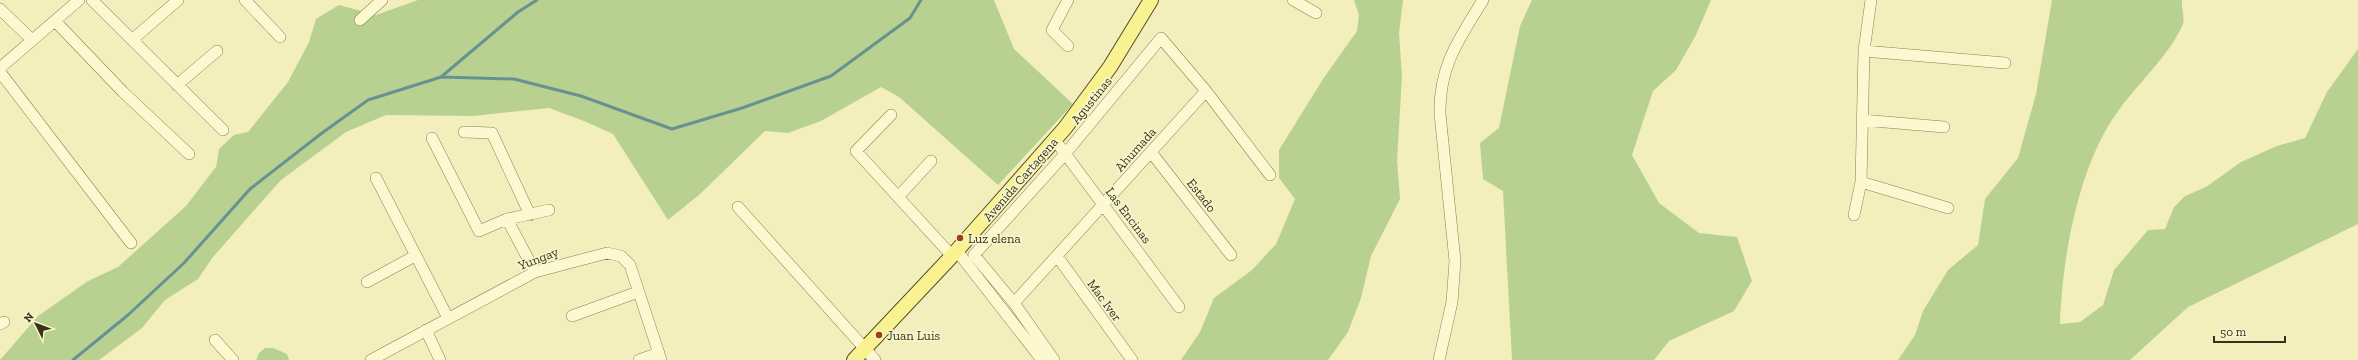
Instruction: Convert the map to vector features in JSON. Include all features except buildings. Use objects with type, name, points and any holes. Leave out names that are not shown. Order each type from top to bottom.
[{"type":"main road","name":"Avenida Cartagena","points":[[854,360],[954,253],[1055,140],[1106,72],[1150,0]]},
{"type":"street","points":[[0,68],[79,0]]},
{"type":"street","points":[[92,0],[223,130]]},
{"type":"street","points":[[132,40],[178,0]]},
{"type":"street","points":[[245,0],[280,37]]},
{"type":"street","points":[[360,20],[382,0]]},
{"type":"street","points":[[1068,0],[1052,30],[1068,46]]},
{"type":"street","points":[[1293,0],[1316,13]]},
{"type":"street","points":[[1439,360],[1455,282],[1455,261],[1440,114],[1441,92],[1445,68],[1454,46],[1483,0]]},
{"type":"street","points":[[1854,215],[1861,182],[1864,51],[1871,0]]},
{"type":"street","points":[[0,9],[32,40]]},
{"type":"street","points":[[55,21],[123,92],[189,154]]},
{"type":"street","name":"Agustinas","points":[[1014,303],[974,255],[1065,154],[1160,38],[1206,91]]},
{"type":"street","points":[[177,85],[217,51]]},
{"type":"street","points":[[1864,51],[2005,63]]},
{"type":"street","points":[[0,72],[131,243]]},
{"type":"street","points":[[1206,91],[1270,175]]},
{"type":"street","name":"Ahumada","points":[[1014,303],[1206,91]]},
{"type":"street","points":[[891,115],[856,151],[898,197],[954,253],[1042,360]]},
{"type":"street","points":[[1862,120],[1944,127]]},
{"type":"street","points":[[464,132],[492,133],[530,215]]},
{"type":"street","points":[[432,138],[479,231],[507,219],[549,210]]},
{"type":"street","name":"Las Encinas","points":[[1055,140],[1179,307]]},
{"type":"street","name":"Estado","points":[[1151,152],[1231,256]]},
{"type":"street","points":[[898,197],[931,161]]},
{"type":"street","points":[[376,178],[448,318]]},
{"type":"street","points":[[1861,182],[1948,208]]},
{"type":"street","points":[[738,207],[866,347],[876,360]]},
{"type":"street","points":[[507,219],[535,272]]},
{"type":"street","name":"Yungay","points":[[371,360],[535,272],[566,262],[612,253],[621,256],[630,265],[660,357]]},
{"type":"street","points":[[367,282],[415,256]]},
{"type":"street","name":"Mac Iver","points":[[1057,256],[1132,360]]},
{"type":"street","points":[[572,316],[638,292]]},
{"type":"street","points":[[1014,303],[1054,360]]},
{"type":"street","points":[[426,330],[440,360]]},
{"type":"street","points":[[215,340],[233,360]]},
{"type":"street","points":[[639,360],[660,357]]},
{"type":"green space","points":[[418,0],[994,0],[1014,49],[1073,104],[998,185],[899,97],[881,87],[821,121],[788,133],[765,131],[699,195],[668,220],[613,134],[584,121],[549,108],[473,116],[386,115],[346,132],[281,180],[213,257],[198,279],[165,300],[142,328],[99,360],[0,360],[38,316],[88,281],[118,267],[186,206],[216,167],[219,149],[234,135],[248,132],[288,82],[309,42],[316,19],[339,5],[376,15]]},
{"type":"green space","points":[[1354,0],[1403,0],[1399,33],[1402,77],[1397,160],[1400,199],[1371,256],[1361,298],[1348,332],[1328,360],[1181,360],[1200,332],[1214,298],[1252,270],[1276,244],[1295,199],[1279,178],[1279,150],[1323,79],[1357,31],[1359,15]]},
{"type":"green space","points":[[1532,0],[1711,0],[1696,35],[1676,70],[1653,91],[1632,155],[1659,203],[1699,233],[1737,237],[1752,281],[1734,311],[1669,341],[1654,360],[1512,360],[1503,191],[1483,179],[1480,143],[1499,128],[1520,26]]},
{"type":"green space","points":[[2052,0],[2182,0],[2184,18],[2183,24],[2170,47],[2116,114],[2103,136],[2092,160],[2074,215],[2064,271],[2060,324],[2080,322],[2103,305],[2114,270],[2148,230],[2165,229],[2174,207],[2185,196],[2206,187],[2241,162],[2277,146],[2305,138],[2327,92],[2358,49],[2358,224],[2188,307],[2130,360],[1898,360],[1915,335],[1923,311],[1948,270],[1978,245],[1985,199],[2018,158],[2036,94]]},
{"type":"green space","points":[[265,348],[273,348],[287,354],[289,360],[256,360],[259,353]]},
{"type":"waterway","points":[[441,77],[518,12],[537,0]]},
{"type":"waterway","points":[[73,360],[128,315],[184,263],[250,189],[322,133],[368,100],[441,77],[514,79],[581,96],[672,129],[742,108],[831,76],[910,18],[921,0]]},
{"type":"place","name":"Luz elena","points":[[960,238]]},
{"type":"place","name":"Juan Luis","points":[[879,335]]}]
